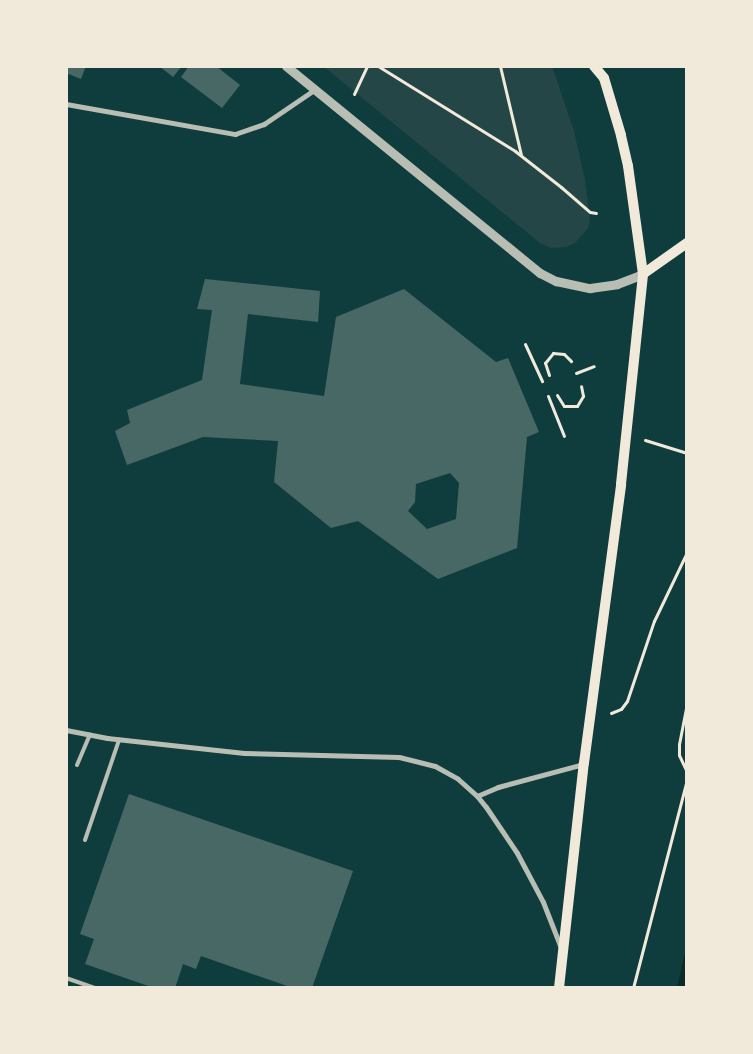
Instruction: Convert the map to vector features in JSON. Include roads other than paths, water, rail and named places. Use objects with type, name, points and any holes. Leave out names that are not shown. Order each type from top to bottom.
[{"type":"main road","points":[[559,988],[584,763],[621,484],[643,274],[628,166],[613,105],[604,78],[594,66]]},
{"type":"main road","points":[[604,78],[605,66]]},
{"type":"main road","points":[[643,274],[687,243]]},
{"type":"street","points":[[286,66],[540,273],[556,281],[590,288],[617,284],[643,274]]},
{"type":"street","points":[[66,104],[235,134],[264,124],[314,90]]},
{"type":"street","points":[[66,730],[119,740],[244,753],[399,757],[435,766],[458,779],[477,796],[517,853],[542,902],[563,953]]},
{"type":"street","points":[[477,796],[498,787],[584,763]]},
{"type":"lane","points":[[77,765],[90,735]]},
{"type":"lane","points":[[85,840],[119,740]]},
{"type":"lane","points":[[66,978],[95,988]]}]
